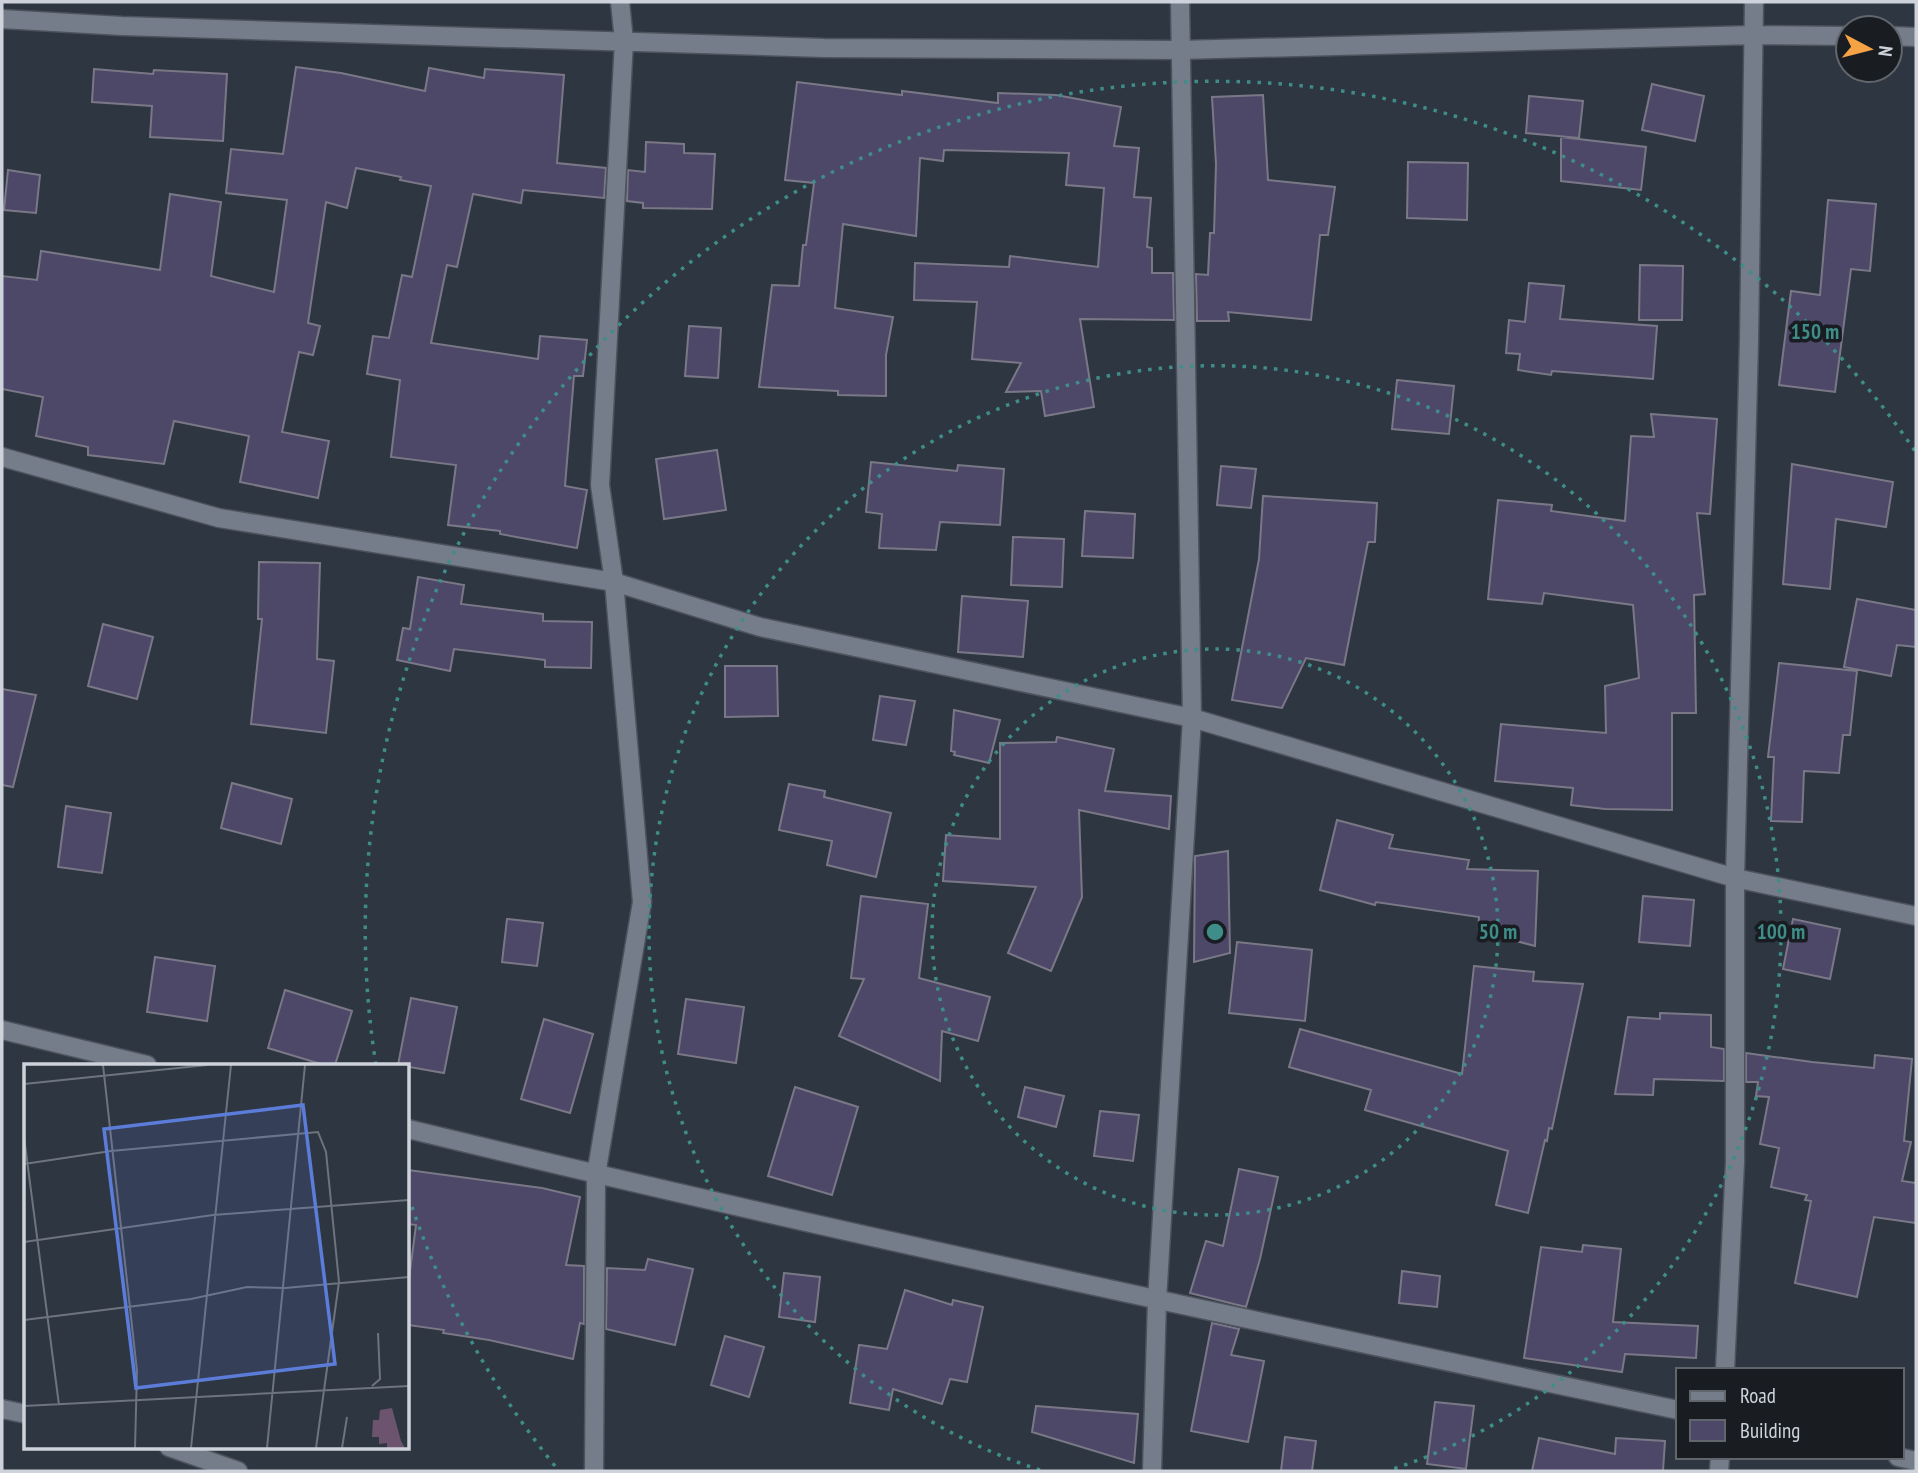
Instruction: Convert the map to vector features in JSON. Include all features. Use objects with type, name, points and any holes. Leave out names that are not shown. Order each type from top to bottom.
[{"type":"street","points":[[594,1471],[596,1175],[642,902],[614,582],[600,485],[625,41],[620,2]]},
{"type":"street","points":[[1152,1471],[1157,1301],[1192,718],[1180,2]]},
{"type":"street","points":[[1725,1368],[1735,1162],[1735,878],[1750,327],[1754,2]]},
{"type":"street","points":[[2,19],[122,26],[824,48],[1180,50],[1754,35],[1834,36]]},
{"type":"street","points":[[2,457],[219,518],[614,582],[760,627],[1192,718],[1735,878],[1916,916]]},
{"type":"street","points":[[2,1030],[143,1064]]},
{"type":"street","points":[[410,1129],[596,1175],[1157,1301],[1676,1410]]},
{"type":"street","points":[[2,1409],[24,1414]]},
{"type":"street","points":[[172,1448],[238,1471]]},
{"type":"building","points":[[296,67],[341,73],[425,91],[429,68],[484,78],[485,69],[564,75],[557,163],[606,168],[604,198],[523,190],[521,203],[473,194],[457,267],[447,265],[431,343],[538,359],[540,336],[587,340],[583,376],[574,376],[565,486],[587,490],[577,548],[500,534],[500,531],[448,525],[456,465],[391,457],[400,380],[367,374],[373,336],[389,338],[402,275],[412,277],[431,186],[400,180],[401,177],[356,168],[347,208],[326,202],[308,323],[320,326],[313,355],[299,352],[282,432],[329,441],[318,498],[240,482],[249,436],[174,421],[164,464],[88,455],[88,447],[36,436],[43,397],[2,389],[2,276],[37,280],[41,251],[160,270],[170,194],[221,202],[211,276],[274,292],[287,200],[226,193],[231,149],[283,154]]},
{"type":"building","points":[[94,69],[153,74],[154,70],[227,74],[223,141],[150,137],[152,106],[92,102]]},
{"type":"building","points":[[797,82],[998,103],[998,93],[1056,95],[1121,107],[1114,146],[1139,148],[1134,197],[1151,198],[1147,247],[1152,248],[1152,273],[1173,273],[1174,320],[1080,319],[1094,407],[1045,416],[1041,391],[1006,392],[1021,363],[972,359],[977,302],[914,300],[915,263],[1009,267],[1010,256],[1098,267],[1104,188],[1066,185],[1069,153],[944,150],[943,161],[920,158],[916,236],[843,224],[835,308],[893,317],[886,355],[886,396],[838,395],[838,391],[759,387],[772,285],[799,286],[814,183],[785,180]]},
{"type":"building","points":[[1652,84],[1704,96],[1695,141],[1642,130]]},
{"type":"building","points":[[1263,95],[1268,180],[1335,187],[1328,235],[1320,235],[1311,320],[1228,312],[1229,321],[1197,321],[1196,274],[1208,275],[1210,233],[1214,233],[1216,164],[1212,97]]},
{"type":"building","points":[[1529,96],[1583,101],[1579,138],[1526,133]]},
{"type":"building","points":[[1561,137],[1646,147],[1641,190],[1561,181]]},
{"type":"building","points":[[646,142],[684,144],[684,153],[715,154],[712,209],[643,208],[643,203],[627,201],[628,170],[645,172]]},
{"type":"building","points":[[1408,162],[1468,163],[1467,220],[1407,218]]},
{"type":"building","points":[[8,170],[40,175],[36,213],[4,210]]},
{"type":"building","points":[[1828,200],[1876,204],[1870,271],[1851,269],[1835,392],[1779,385],[1791,291],[1820,295]]},
{"type":"building","points":[[1640,265],[1683,266],[1682,320],[1639,320]]},
{"type":"building","points":[[1529,283],[1564,286],[1560,319],[1657,326],[1653,379],[1552,371],[1551,375],[1518,370],[1520,354],[1506,353],[1509,320],[1525,322]]},
{"type":"building","points":[[689,326],[721,328],[718,378],[685,376]]},
{"type":"building","points":[[1397,380],[1454,386],[1449,434],[1392,429]]},
{"type":"building","points":[[1651,414],[1717,419],[1710,514],[1697,513],[1705,594],[1694,595],[1696,713],[1672,713],[1672,810],[1605,809],[1571,805],[1573,788],[1495,781],[1501,724],[1606,733],[1605,686],[1639,678],[1633,605],[1544,593],[1542,604],[1488,599],[1498,500],[1552,505],[1551,511],[1625,521],[1631,436],[1654,437]]},
{"type":"building","points":[[717,450],[726,510],[664,519],[656,459]]},
{"type":"building","points":[[871,462],[957,471],[958,465],[1004,469],[1000,525],[940,522],[936,550],[879,548],[882,514],[866,512]]},
{"type":"building","points":[[1792,464],[1893,482],[1886,527],[1836,519],[1830,589],[1783,584]]},
{"type":"building","points":[[1221,466],[1256,469],[1251,508],[1217,505]]},
{"type":"building","points":[[1263,496],[1377,503],[1375,542],[1368,542],[1344,665],[1306,658],[1282,708],[1232,700],[1259,559]]},
{"type":"building","points":[[1085,511],[1135,514],[1133,558],[1082,556]]},
{"type":"building","points":[[1013,537],[1064,539],[1062,587],[1011,585]]},
{"type":"building","points":[[259,562],[320,563],[317,659],[334,661],[326,733],[251,724],[262,619],[258,619]]},
{"type":"building","points":[[418,577],[464,585],[461,604],[543,614],[543,621],[592,622],[591,668],[545,667],[545,660],[454,649],[450,671],[397,660],[403,628],[410,629]]},
{"type":"building","points":[[962,596],[1028,601],[1023,657],[958,652]]},
{"type":"building","points":[[1857,599],[1916,610],[1916,647],[1897,645],[1891,676],[1844,667]]},
{"type":"building","points":[[103,624],[153,637],[137,699],[88,686]]},
{"type":"building","points":[[1779,663],[1857,671],[1850,735],[1843,735],[1839,773],[1804,771],[1802,822],[1771,821],[1774,757],[1768,757]]},
{"type":"building","points":[[725,666],[777,666],[778,716],[725,717]]},
{"type":"building","points":[[2,689],[36,695],[13,787],[2,785]]},
{"type":"building","points":[[880,696],[915,701],[906,745],[873,740]]},
{"type":"building","points":[[954,710],[1000,720],[989,763],[954,755],[955,752],[951,751]]},
{"type":"building","points":[[1057,737],[1114,749],[1105,791],[1171,796],[1169,829],[1079,810],[1082,897],[1051,971],[1008,953],[1036,887],[943,881],[946,835],[1000,839],[1000,743],[1056,742]]},
{"type":"building","points":[[232,783],[292,799],[281,844],[221,828]]},
{"type":"building","points":[[789,784],[825,791],[824,797],[891,813],[876,877],[827,865],[832,841],[779,830]]},
{"type":"building","points":[[66,806],[111,813],[102,873],[58,867]]},
{"type":"building","points":[[1337,820],[1393,835],[1389,848],[1469,860],[1467,869],[1538,871],[1535,946],[1478,931],[1479,917],[1376,902],[1375,905],[1320,890]]},
{"type":"building","points":[[1228,851],[1230,953],[1194,962],[1195,856]]},
{"type":"building","points":[[861,896],[928,904],[919,978],[990,997],[978,1041],[942,1031],[940,1081],[839,1036],[864,979],[851,978]]},
{"type":"building","points":[[1643,896],[1694,900],[1690,946],[1639,942]]},
{"type":"building","points":[[507,919],[543,923],[537,966],[502,962]]},
{"type":"building","points":[[1793,919],[1840,929],[1830,979],[1783,969]]},
{"type":"building","points":[[1237,942],[1312,950],[1305,1021],[1229,1013]]},
{"type":"building","points":[[155,957],[215,966],[207,1021],[147,1012]]},
{"type":"building","points":[[1474,966],[1534,972],[1533,981],[1583,984],[1552,1129],[1549,1128],[1547,1141],[1545,1140],[1528,1213],[1496,1205],[1508,1151],[1365,1110],[1371,1090],[1289,1067],[1300,1029],[1462,1074]]},
{"type":"building","points":[[285,990],[352,1011],[335,1064],[321,1064],[268,1048]]},
{"type":"building","points":[[411,998],[457,1007],[444,1073],[410,1067],[410,1064],[398,1064]]},
{"type":"building","points":[[686,999],[744,1007],[736,1063],[678,1054]]},
{"type":"building","points":[[1660,1013],[1711,1015],[1711,1047],[1724,1049],[1724,1081],[1654,1079],[1653,1095],[1615,1094],[1628,1017],[1660,1019]]},
{"type":"building","points":[[544,1019],[593,1034],[570,1113],[521,1099]]},
{"type":"building","points":[[1746,1053],[1874,1068],[1875,1055],[1912,1059],[1904,1141],[1911,1142],[1902,1181],[1916,1183],[1916,1223],[1874,1217],[1857,1297],[1795,1283],[1811,1201],[1805,1200],[1807,1195],[1771,1187],[1779,1148],[1760,1144],[1769,1097],[1756,1096],[1758,1082],[1746,1082]]},
{"type":"building","points":[[795,1087],[858,1107],[832,1195],[768,1176]]},
{"type":"building","points":[[1025,1087],[1064,1096],[1056,1127],[1018,1117]]},
{"type":"building","points":[[1100,1111],[1139,1115],[1133,1161],[1094,1156]]},
{"type":"building","points":[[1239,1169],[1278,1177],[1260,1259],[1246,1307],[1190,1293],[1206,1241],[1223,1246]]},
{"type":"building","points":[[410,1170],[542,1188],[580,1197],[566,1265],[584,1266],[584,1324],[580,1323],[573,1359],[489,1340],[443,1333],[444,1330],[410,1325],[410,1272],[416,1225],[410,1224]]},
{"type":"building","points":[[1583,1245],[1621,1249],[1613,1322],[1698,1326],[1696,1358],[1625,1354],[1622,1372],[1524,1358],[1541,1247],[1582,1252]]},
{"type":"building","points":[[648,1259],[693,1269],[675,1345],[606,1329],[607,1268],[645,1270]]},
{"type":"building","points":[[1402,1271],[1440,1276],[1437,1307],[1399,1303]]},
{"type":"building","points":[[784,1273],[820,1277],[815,1322],[779,1317]]},
{"type":"building","points":[[905,1290],[952,1305],[953,1300],[983,1307],[967,1382],[950,1379],[942,1404],[893,1389],[889,1410],[850,1403],[859,1345],[887,1349]]},
{"type":"building","points":[[1212,1323],[1239,1329],[1231,1355],[1264,1361],[1248,1442],[1191,1431]]},
{"type":"building","points":[[725,1336],[764,1347],[749,1397],[711,1385]]},
{"type":"building","points":[[1435,1402],[1474,1406],[1466,1469],[1427,1464]]},
{"type":"building","points":[[1036,1406],[1138,1414],[1134,1463],[1032,1432]]},
{"type":"building","points":[[1285,1437],[1316,1441],[1312,1471],[1281,1471]]},
{"type":"building","points":[[1539,1438],[1615,1454],[1616,1438],[1665,1441],[1663,1471],[1532,1471]]}]
